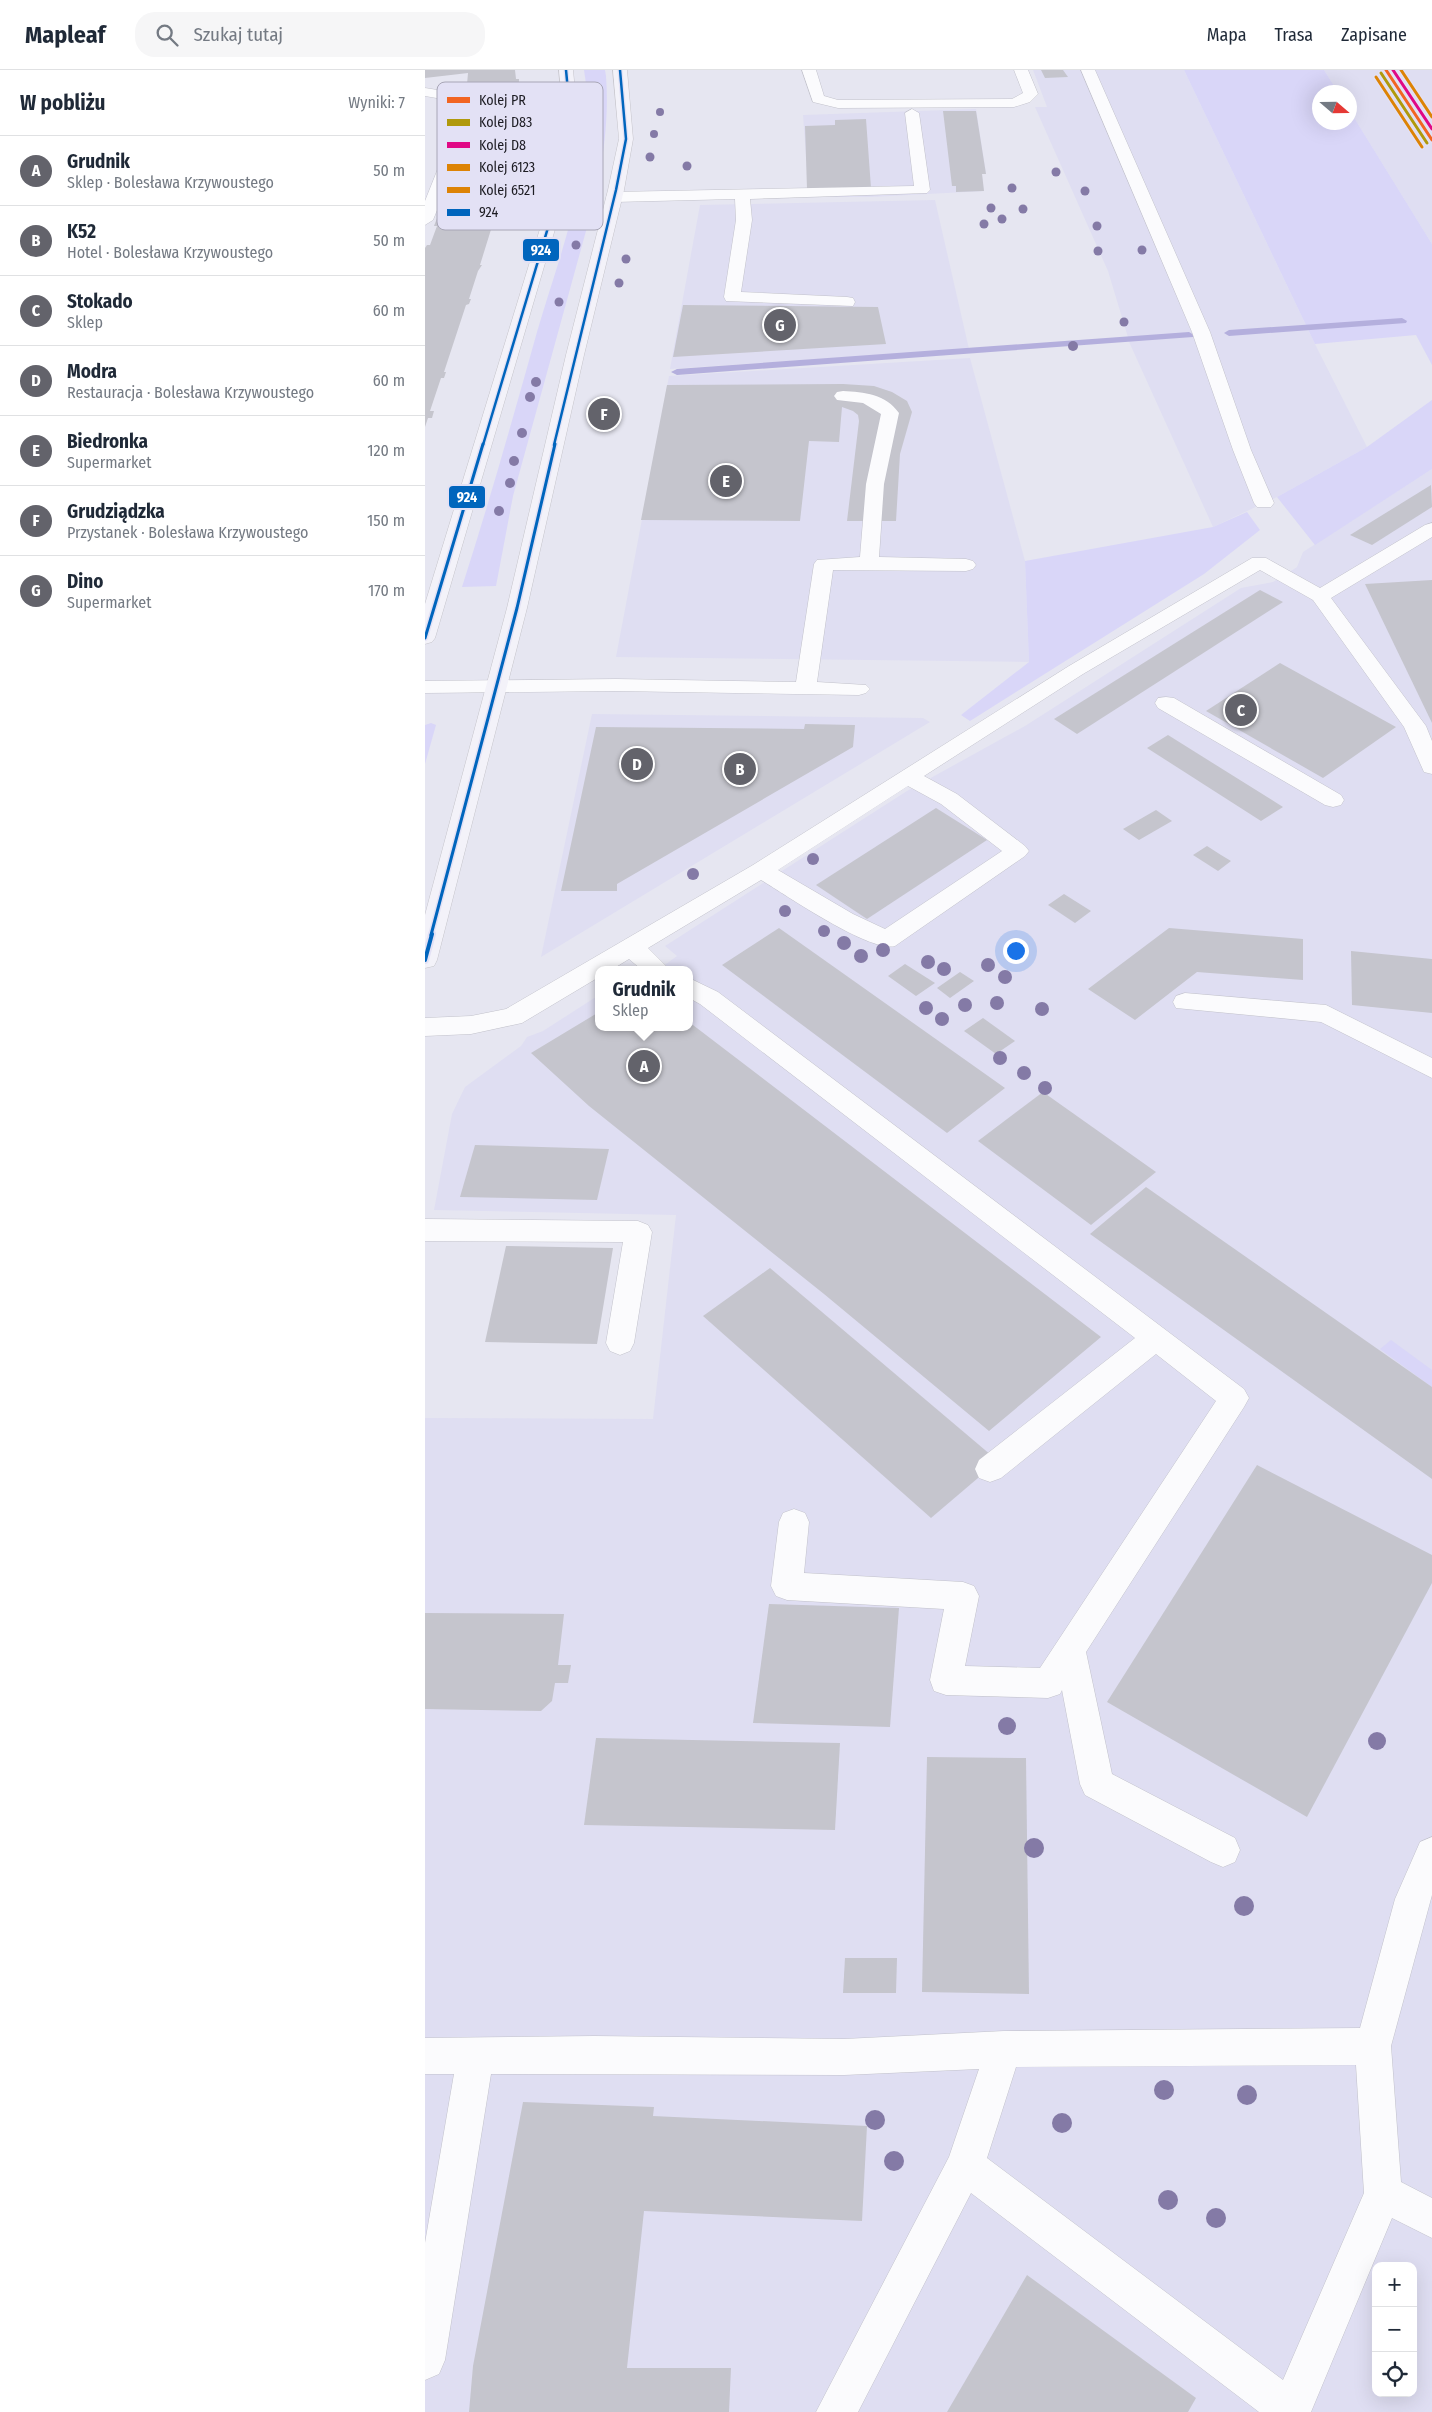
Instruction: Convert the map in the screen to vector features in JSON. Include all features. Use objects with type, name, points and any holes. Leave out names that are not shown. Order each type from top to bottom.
[{"type":"main road","points":[[425,960],[517,608],[573,363],[614,197],[626,139],[620,70]]},
{"type":"main road","points":[[425,638],[547,230]]},
{"type":"street","points":[[809,70],[818,99],[837,104],[1014,103],[1025,99],[1031,94],[1021,70]]},
{"type":"street","points":[[1088,70],[1201,332],[1242,450],[1264,503]]},
{"type":"street","points":[[614,197],[922,190],[913,114]]},
{"type":"street","points":[[425,220],[437,191]]},
{"type":"street","points":[[742,194],[743,220],[732,297],[847,302]]},
{"type":"street","points":[[843,396],[864,396],[878,401],[890,413],[875,484],[869,563]]},
{"type":"street","points":[[1319,596],[1432,529]]},
{"type":"street","points":[[601,966],[761,870],[1076,670],[1259,562],[1285,575],[1319,596],[1415,726],[1432,767]]},
{"type":"street","points":[[806,687],[824,564],[966,565]]},
{"type":"street","points":[[425,687],[495,688],[572,685],[859,689]]},
{"type":"street","points":[[1166,703],[1333,800]]},
{"type":"street","points":[[761,870],[845,920],[887,940],[1017,851],[949,799],[908,777]]},
{"type":"street","points":[[632,948],[653,966]]},
{"type":"street","points":[[425,1027],[471,1025],[513,1017],[595,969]]},
{"type":"street","points":[[693,989],[709,998],[1234,1398],[1048,1683],[945,1680],[963,1596],[787,1586],[794,1522]]},
{"type":"street","points":[[1185,1002],[1326,1014],[1432,1069]]},
{"type":"street","points":[[425,1230],[638,1232],[620,1343]]},
{"type":"street","points":[[990,1469],[1157,1338]]},
{"type":"street","points":[[1069,1650],[1097,1784],[1223,1850]]},
{"type":"street","points":[[965,2165],[1291,2412],[1383,2194],[1373,2046],[1413,1900],[1432,1854]]},
{"type":"street","points":[[425,2056],[594,2054],[844,2057],[1004,2049],[1373,2046]]},
{"type":"street","points":[[836,2412],[965,2165],[1004,2049]]},
{"type":"street","points":[[425,2360],[476,2055]]},
{"type":"street","points":[[1383,2194],[1432,2220]]},
{"type":"shaded area","points":[[584,70],[605,70],[607,105],[603,153],[603,82],[585,82]]},
{"type":"shaded area","points":[[1033,70],[1184,70],[1315,344],[1367,447],[1277,497],[1213,527],[1130,344],[1108,271],[1035,107],[1047,107]]},
{"type":"shaded area","points":[[1184,70],[1324,70],[1334,85],[1312,85],[1312,130],[1357,130],[1357,122],[1432,244],[1432,365],[1416,335],[1315,344]]},
{"type":"shaded area","points":[[1324,70],[1432,70],[1432,244],[1357,122],[1357,85],[1334,85]]},
{"type":"shaded area","points":[[976,109],[986,174],[982,174],[984,191],[871,197],[809,197],[803,115]]},
{"type":"shaded area","points":[[935,200],[969,349],[670,369],[700,205]]},
{"type":"shaded area","points":[[568,230],[586,230],[513,496],[496,586],[462,587],[491,492]]},
{"type":"shaded area","points":[[970,358],[1025,561],[1029,662],[616,657],[669,376]]},
{"type":"shaded area","points":[[1432,400],[1432,469],[1315,545],[1277,497],[1367,447]]},
{"type":"shaded area","points":[[1432,469],[1432,2412],[425,2412],[425,1418],[653,1419],[676,1215],[434,1210],[452,1114],[465,1087],[521,1046],[527,1037],[543,1031],[595,998],[595,1031],[693,1031],[693,966],[663,966],[677,956],[665,946],[907,791],[1025,726],[1241,588],[1273,582],[1297,567],[1303,552]]},
{"type":"shaded area","points":[[1247,512],[1260,530],[1204,574],[970,721],[961,715],[1029,662],[1025,561],[1213,527]]},
{"type":"shaded area","points":[[592,714],[923,718],[930,722],[541,957]]},
{"type":"shaded area","points":[[431,723],[436,725],[425,764],[425,725]]},
{"type":"shaded area","points":[[1391,1340],[1432,1370],[1432,1387],[1380,1349]]},
{"type":"building","points":[[425,70],[515,70],[516,79],[519,79],[519,82],[467,82],[468,73],[425,78]]},
{"type":"building","points":[[1041,70],[1063,70],[1068,77],[1045,78]]},
{"type":"building","points":[[943,111],[976,111],[986,174],[982,174],[984,191],[956,192],[956,186],[952,186]]},
{"type":"building","points":[[866,119],[871,188],[807,189],[805,126],[835,125],[835,120]]},
{"type":"building","points":[[437,226],[437,230],[491,230],[480,265],[482,265],[478,271],[469,299],[471,299],[469,304],[466,305],[444,372],[446,372],[444,378],[441,378],[430,411],[434,411],[432,418],[428,418],[425,427],[425,248],[427,245],[430,245]]},
{"type":"building","points":[[683,305],[878,307],[886,344],[673,357]]},
{"type":"building","points":[[843,384],[874,386],[892,392],[907,401],[912,412],[900,454],[896,521],[847,521],[859,421],[858,415],[842,407],[839,442],[809,441],[800,521],[641,520],[667,385]]},
{"type":"building","points":[[1431,485],[1432,507],[1372,545],[1350,535]]},
{"type":"building","points":[[1432,580],[1432,723],[1365,584]]},
{"type":"building","points":[[1260,590],[1283,602],[1077,734],[1054,719]]},
{"type":"building","points":[[1280,663],[1396,727],[1323,778],[1206,711]]},
{"type":"building","points":[[805,724],[855,725],[853,747],[617,884],[617,891],[561,891],[596,727],[804,729]]},
{"type":"building","points":[[1168,735],[1283,807],[1261,821],[1147,748]]},
{"type":"building","points":[[936,808],[987,840],[867,919],[816,885]]},
{"type":"building","points":[[1156,810],[1172,821],[1139,840],[1123,829]]},
{"type":"building","points":[[1207,846],[1231,861],[1218,871],[1193,855]]},
{"type":"building","points":[[1064,894],[1091,911],[1075,923],[1048,905]]},
{"type":"building","points":[[779,928],[1005,1088],[947,1133],[722,965]]},
{"type":"building","points":[[1169,928],[1303,939],[1303,980],[1197,972],[1135,1020],[1088,989]]},
{"type":"building","points":[[1351,951],[1432,959],[1432,1013],[1352,1005]]},
{"type":"building","points":[[905,964],[935,983],[916,996],[888,976]]},
{"type":"building","points":[[960,972],[974,981],[950,998],[937,988]]},
{"type":"building","points":[[595,1014],[595,1031],[693,1031],[693,1025],[1101,1337],[989,1431],[824,1294],[589,1106],[531,1053]]},
{"type":"building","points":[[983,1018],[1015,1041],[996,1054],[964,1031]]},
{"type":"building","points":[[1043,1092],[1156,1172],[1091,1225],[978,1141]]},
{"type":"building","points":[[475,1145],[609,1149],[597,1200],[460,1197]]},
{"type":"building","points":[[1146,1187],[1432,1387],[1432,1479],[1090,1234]]},
{"type":"building","points":[[506,1246],[613,1248],[597,1344],[485,1342]]},
{"type":"building","points":[[770,1268],[998,1461],[931,1518],[703,1316]]},
{"type":"building","points":[[1257,1465],[1432,1555],[1432,1583],[1307,1817],[1107,1702]]},
{"type":"building","points":[[769,1604],[899,1608],[890,1727],[753,1723]]},
{"type":"building","points":[[425,1613],[564,1614],[558,1665],[571,1665],[568,1683],[555,1683],[552,1701],[541,1711],[425,1709]]},
{"type":"building","points":[[596,1738],[840,1743],[835,1830],[584,1825]]},
{"type":"building","points":[[927,1757],[1026,1758],[1029,1994],[922,1992]]},
{"type":"building","points":[[845,1958],[897,1958],[896,1993],[843,1993]]},
{"type":"building","points":[[523,2102],[654,2107],[653,2116],[867,2126],[862,2221],[644,2211],[627,2368],[731,2368],[729,2412],[469,2412],[473,2366]]},
{"type":"building","points":[[1027,2275],[1196,2398],[1188,2412],[947,2412]]},
{"type":"waterway","points":[[1229,333],[1402,321]]},
{"type":"waterway","points":[[677,372],[1189,335]]},
{"type":"rail line","name":"PR","points":[[1386,70],[1432,140]]},
{"type":"rail line","name":"D8","points":[[1393,70],[1432,129]]},
{"type":"rail line","name":"6521","points":[[1401,70],[1432,117]]},
{"type":"rail line","name":"D83","points":[[1381,73],[1427,143]]},
{"type":"rail line","name":"6123","points":[[1376,77],[1422,147]]},
{"type":"transit line","name":"924","points":[[566,70],[567,82]]},
{"type":"transit line","name":"924","points":[[425,960],[517,608],[575,355],[616,190],[626,139],[620,70]]},
{"type":"transit line","name":"924","points":[[425,638],[547,230]]},
{"type":"place","name":"Dino","points":[[780,325]]},
{"type":"place","name":"Grudziądzka","points":[[604,414]]},
{"type":"place","name":"Biedronka","points":[[726,481]]},
{"type":"place","name":"Stokado","points":[[1241,710]]},
{"type":"place","name":"Modra","points":[[637,764]]},
{"type":"place","name":"K52","points":[[740,769]]},
{"type":"place","name":"Grudnik","points":[[644,1066]]}]
